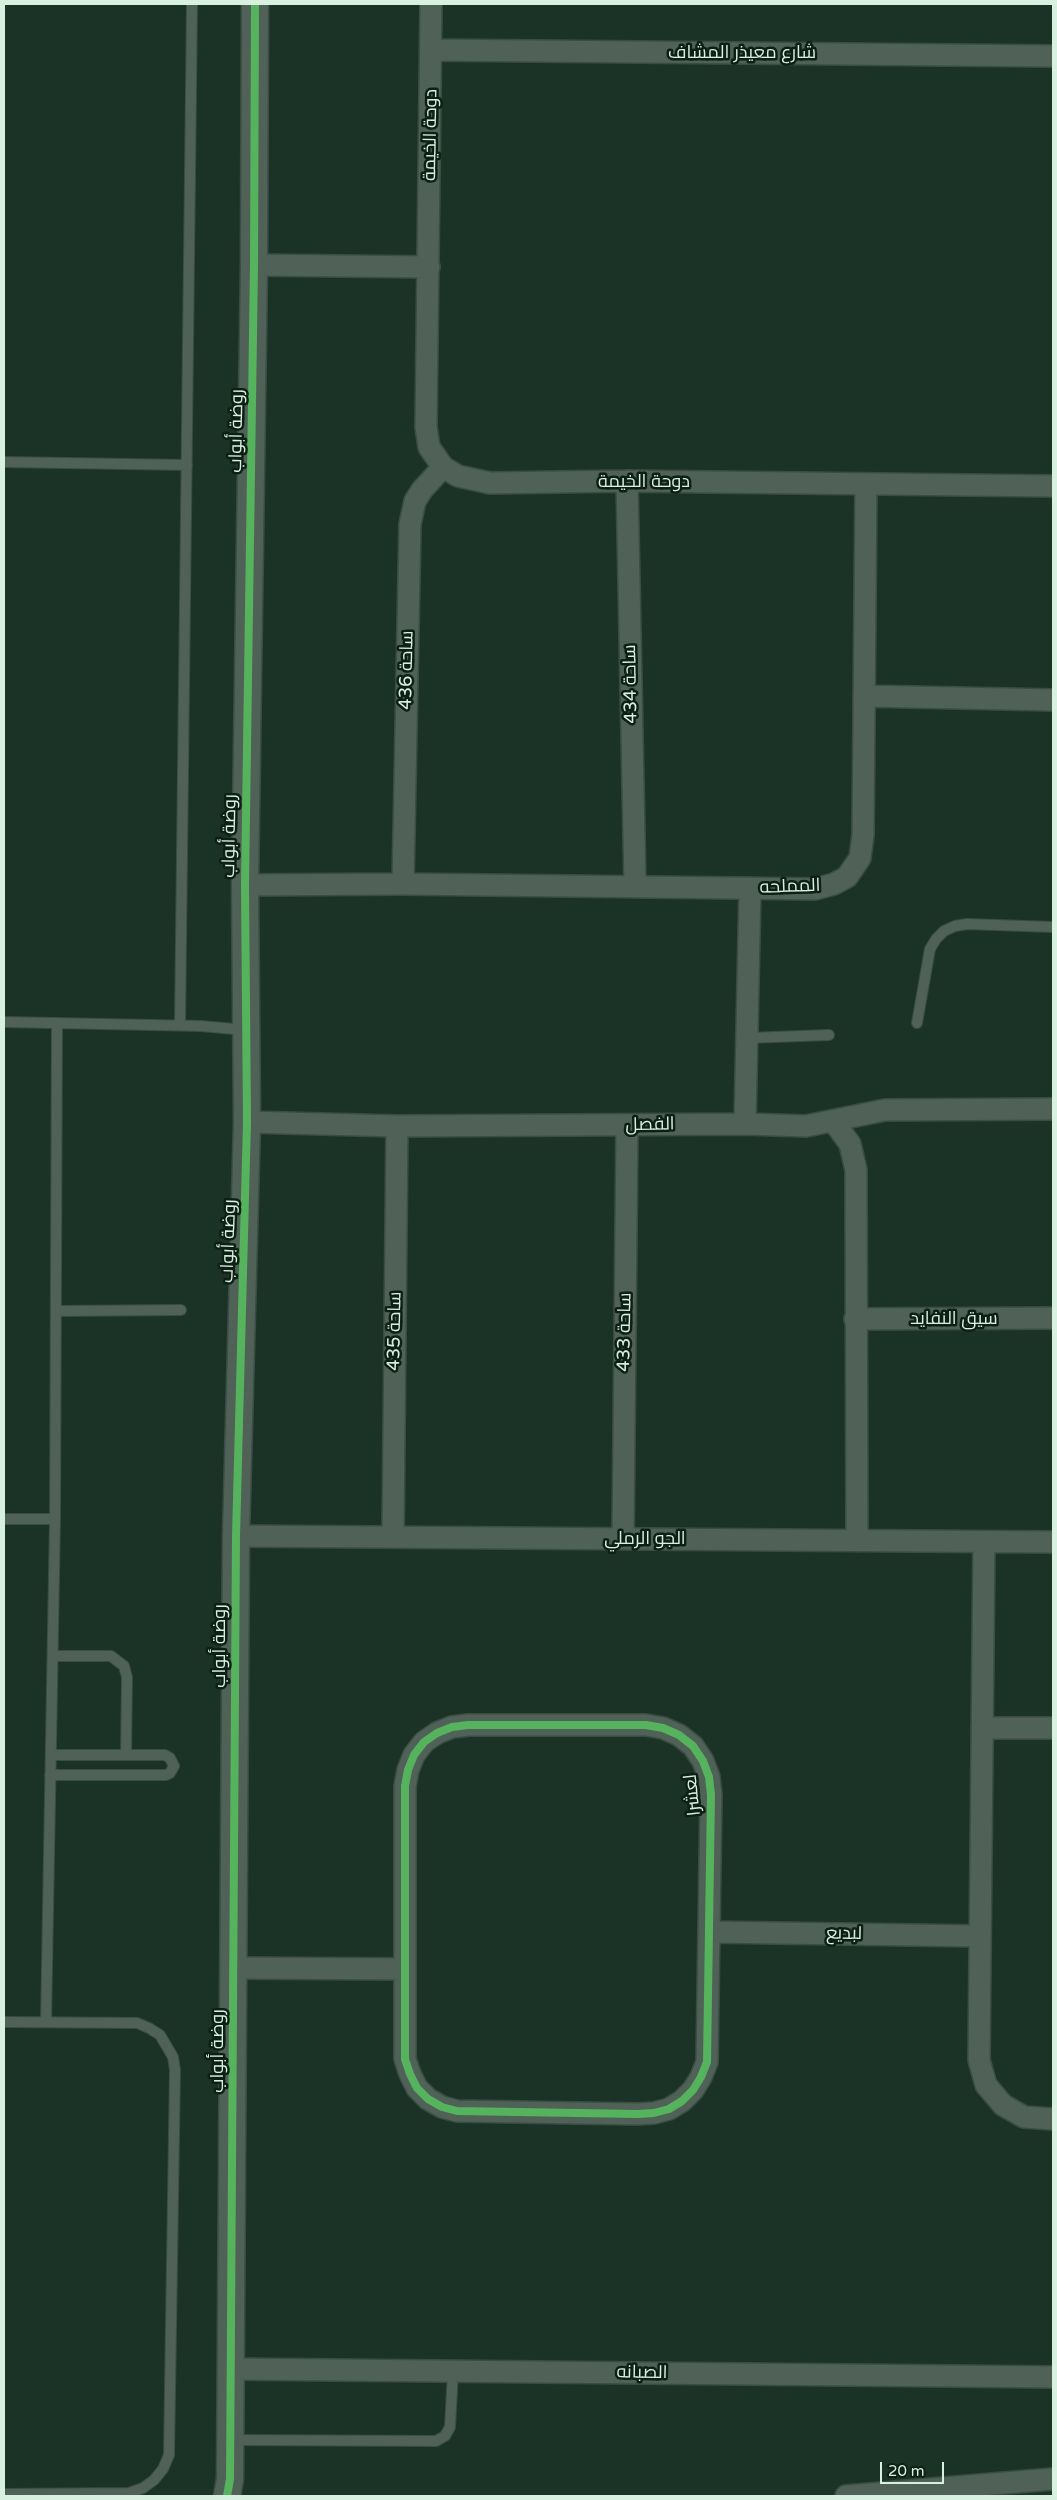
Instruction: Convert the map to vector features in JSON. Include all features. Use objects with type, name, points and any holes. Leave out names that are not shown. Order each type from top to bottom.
[{"type":"street","name":"روضة أبواب","points":[[230,2491],[236,1536],[247,1122],[244,885],[254,266],[255,4]]},
{"type":"street","name":"دوحة الخيمة","points":[[431,4],[426,426],[429,447],[444,467],[458,476],[490,483],[627,482],[1053,486]]},
{"type":"street","name":"شارع معيذر المشاف","points":[[431,50],[1053,56]]},
{"type":"street","points":[[254,266],[429,267]]},
{"type":"street","name":"ساحة 436","points":[[403,884],[412,512],[422,490],[444,467]]},
{"type":"street","name":"ساحة 434","points":[[627,482],[635,886]]},
{"type":"street","name":"المملحه","points":[[244,885],[403,884],[815,889],[834,884],[848,877],[860,858],[863,841],[866,484]]},
{"type":"street","points":[[864,696],[1053,700]]},
{"type":"street","points":[[745,1124],[750,888]]},
{"type":"street","name":"الفصل","points":[[247,1122],[397,1126],[745,1124],[806,1126],[834,1122],[860,1114],[885,1110],[1052,1109]]},
{"type":"street","points":[[834,1122],[850,1144],[856,1170],[855,1319],[858,1541]]},
{"type":"street","name":"ساحة 435","points":[[393,1537],[397,1126]]},
{"type":"street","name":"ساحة 433","points":[[623,1539],[627,1126]]},
{"type":"street","name":"سيق النفايد","points":[[855,1319],[1053,1318]]},
{"type":"street","name":"الجو الرملي","points":[[236,1536],[1053,1542]]},
{"type":"street","points":[[984,1542],[979,2060],[981,2073],[986,2085],[1002,2105],[1024,2117],[1053,2119]]},
{"type":"street","name":"لعشرا","points":[[646,1725],[663,1728],[680,1735],[698,1754],[709,1778],[707,2062],[697,2083],[682,2101],[669,2109],[654,2113],[457,2111],[442,2107],[428,2099],[417,2088],[405,2059],[405,1969],[405,1786],[408,1770],[414,1755],[424,1742],[452,1726],[646,1725]]},
{"type":"street","points":[[982,1728],[1053,1728]]},
{"type":"street","name":"لبديع","points":[[709,1932],[980,1936]]},
{"type":"street","points":[[233,1968],[405,1969]]},
{"type":"street","name":"الصبانه","points":[[230,2370],[1053,2377]]},
{"type":"street","points":[[846,2496],[1053,2478]]},
{"type":"lane","points":[[180,1025],[192,4]]},
{"type":"lane","points":[[4,462],[187,465]]},
{"type":"lane","points":[[916,1023],[930,949],[944,931],[966,924],[1053,927]]},
{"type":"lane","points":[[4,1022],[180,1025],[246,1030]]},
{"type":"lane","points":[[46,2022],[55,1519],[57,1023]]},
{"type":"lane","points":[[747,1038],[829,1035]]},
{"type":"lane","points":[[56,1311],[181,1310]]},
{"type":"lane","points":[[4,1519],[55,1519]]},
{"type":"lane","points":[[53,1656],[111,1656],[124,1666],[127,1677],[126,1755]]},
{"type":"lane","points":[[50,1775],[166,1775],[174,1766],[170,1758],[164,1755],[51,1756]]},
{"type":"lane","points":[[4,2022],[137,2023],[160,2035],[173,2058],[170,2441],[166,2462],[154,2480],[143,2488],[129,2493],[4,2494]]},
{"type":"lane","points":[[230,2440],[436,2441],[445,2436],[450,2427],[453,2372]]},
{"type":"cycle path","points":[[227,2496],[230,2479],[236,1536],[247,1122],[245,885],[254,265],[255,4]]},
{"type":"cycle path","points":[[468,1725],[646,1725],[663,1728],[679,1735],[693,1746],[703,1761],[709,1777],[711,1795],[707,2062],[693,2090],[682,2101],[669,2109],[654,2113],[638,2114],[457,2111],[442,2107],[428,2099],[417,2088],[405,2059],[405,1786],[408,1770],[414,1755],[424,1742],[437,1733],[452,1727],[468,1725]]}]
